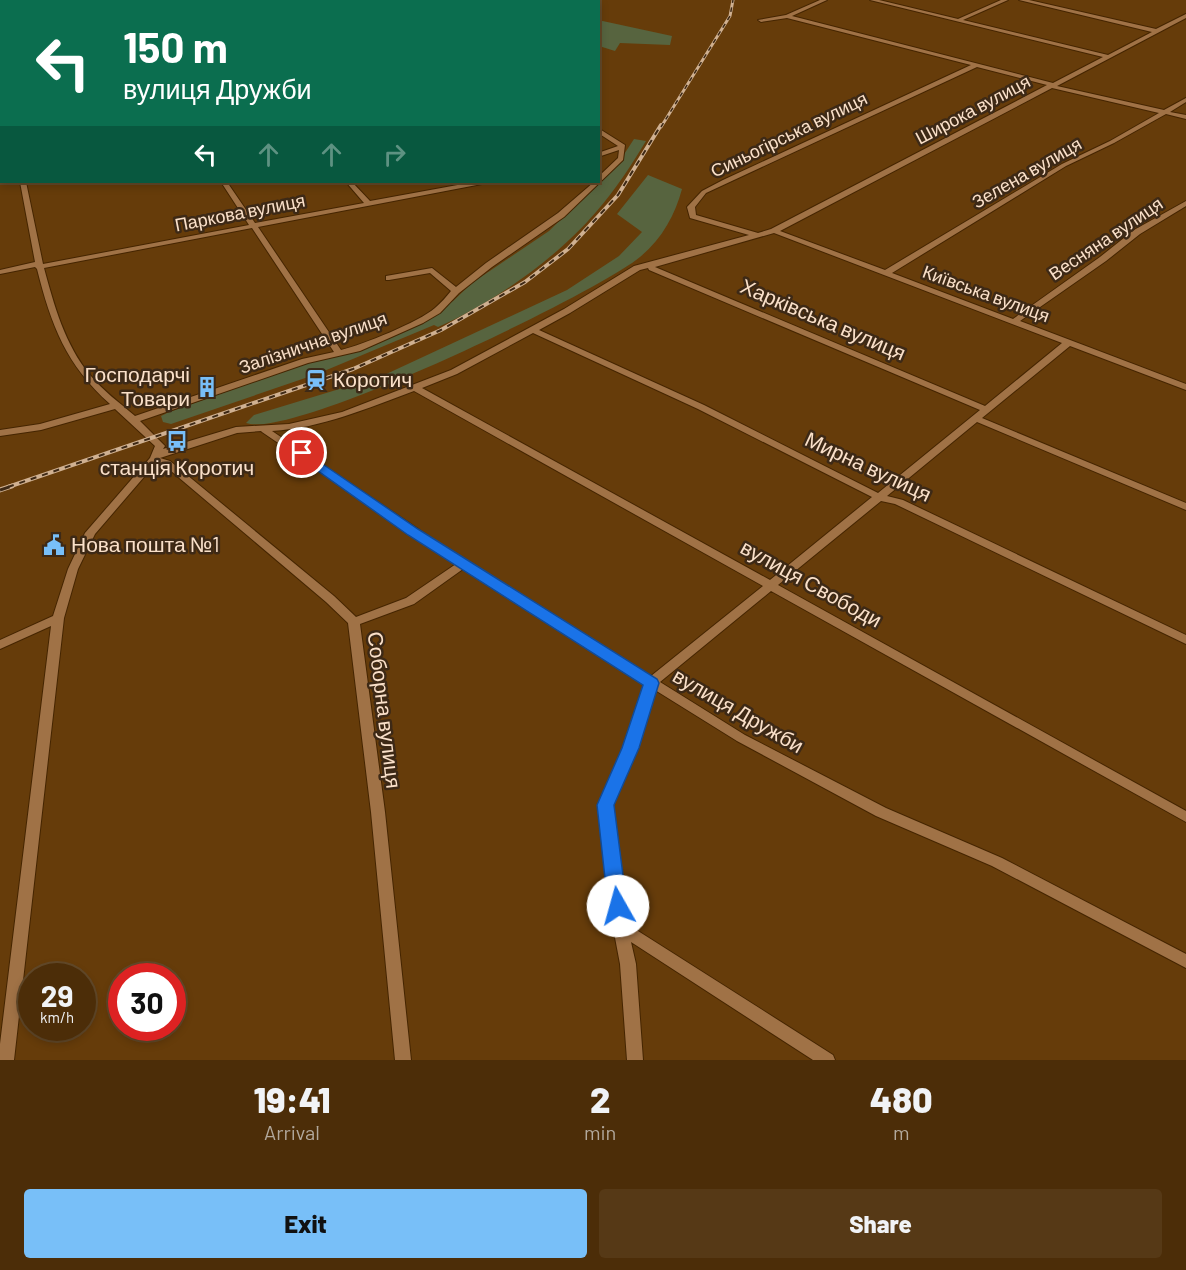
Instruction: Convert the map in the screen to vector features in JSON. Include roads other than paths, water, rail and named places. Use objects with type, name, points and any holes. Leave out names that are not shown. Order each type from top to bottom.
[{"type":"street","points":[[761,20],[788,16],[824,0]]},
{"type":"street","points":[[873,0],[1107,56]]},
{"type":"street","points":[[959,21],[1005,0]]},
{"type":"street","points":[[1022,0],[1156,31]]},
{"type":"street","points":[[788,16],[1051,85],[1186,117]]},
{"type":"street","name":"Широка вулиця","points":[[156,456],[236,430],[290,428],[345,414],[416,388],[489,355],[567,311],[621,276],[656,262],[774,231],[1186,16]]},
{"type":"street","name":"Синьогірська вулиця","points":[[758,236],[693,216],[691,207],[704,192],[725,181],[976,65]]},
{"type":"street","name":"Зелена вулиця","points":[[885,274],[1064,165],[1186,100]]},
{"type":"street","points":[[600,131],[622,146]]},
{"type":"street","points":[[600,153],[622,146]]},
{"type":"street","name":"Залізнична вулиця","points":[[600,179],[621,159],[622,146]]},
{"type":"street","points":[[6,1060],[58,618],[73,569],[90,533],[156,456],[160,446],[136,419],[117,405],[85,375],[67,344],[39,266],[23,183]]},
{"type":"street","points":[[225,183],[339,353]]},
{"type":"street","points":[[350,183],[369,204]]},
{"type":"street","name":"Паркова вулиця","points":[[0,272],[477,183]]},
{"type":"street","name":"Залізнична вулиця","points":[[136,419],[306,361],[366,346],[420,321],[437,311],[456,291],[561,214],[596,183]]},
{"type":"street","name":"Весняна вулиця","points":[[1014,322],[1137,232],[1186,203]]},
{"type":"street","name":"Київська вулиця","points":[[774,231],[1186,387]]},
{"type":"street","name":"Харківська вулиця","points":[[656,262],[651,266],[652,268],[987,410]]},
{"type":"street","points":[[389,278],[429,269],[456,291]]},
{"type":"street","name":"Мирна вулиця","points":[[533,330],[701,407],[879,497],[899,502],[1186,640]]},
{"type":"street","points":[[635,1060],[628,964],[620,927],[606,805],[630,748],[651,683],[1068,343]]},
{"type":"street","name":"вулиця Свободи","points":[[416,388],[1186,817]]},
{"type":"street","points":[[0,433],[41,426],[117,405]]},
{"type":"street","points":[[977,418],[1186,507]]},
{"type":"street","name":"вулиця Дружби","points":[[265,430],[463,564],[741,738],[881,812],[997,862],[1186,961]]},
{"type":"street","name":"Соборна вулиця","points":[[156,456],[330,599],[354,622],[378,812],[403,1060]]},
{"type":"street","points":[[354,622],[410,601],[463,564]]},
{"type":"street","points":[[0,645],[58,618]]},
{"type":"street","points":[[620,927],[827,1060]]},
{"type":"railway","points":[[661,127],[730,16],[733,0]]},
{"type":"railway","points":[[8,487],[353,369],[441,330],[525,282],[568,249],[618,195],[661,125]]},
{"type":"railway","points":[[0,490],[12,486]]},
{"type":"place","name":"Коротич","points":[[316,380]]},
{"type":"place","name":"Господарчі Товари","points":[[207,387]]},
{"type":"place","name":"станція Коротич","points":[[177,441]]},
{"type":"place","name":"Нова пошта №1","points":[[54,545]]}]
